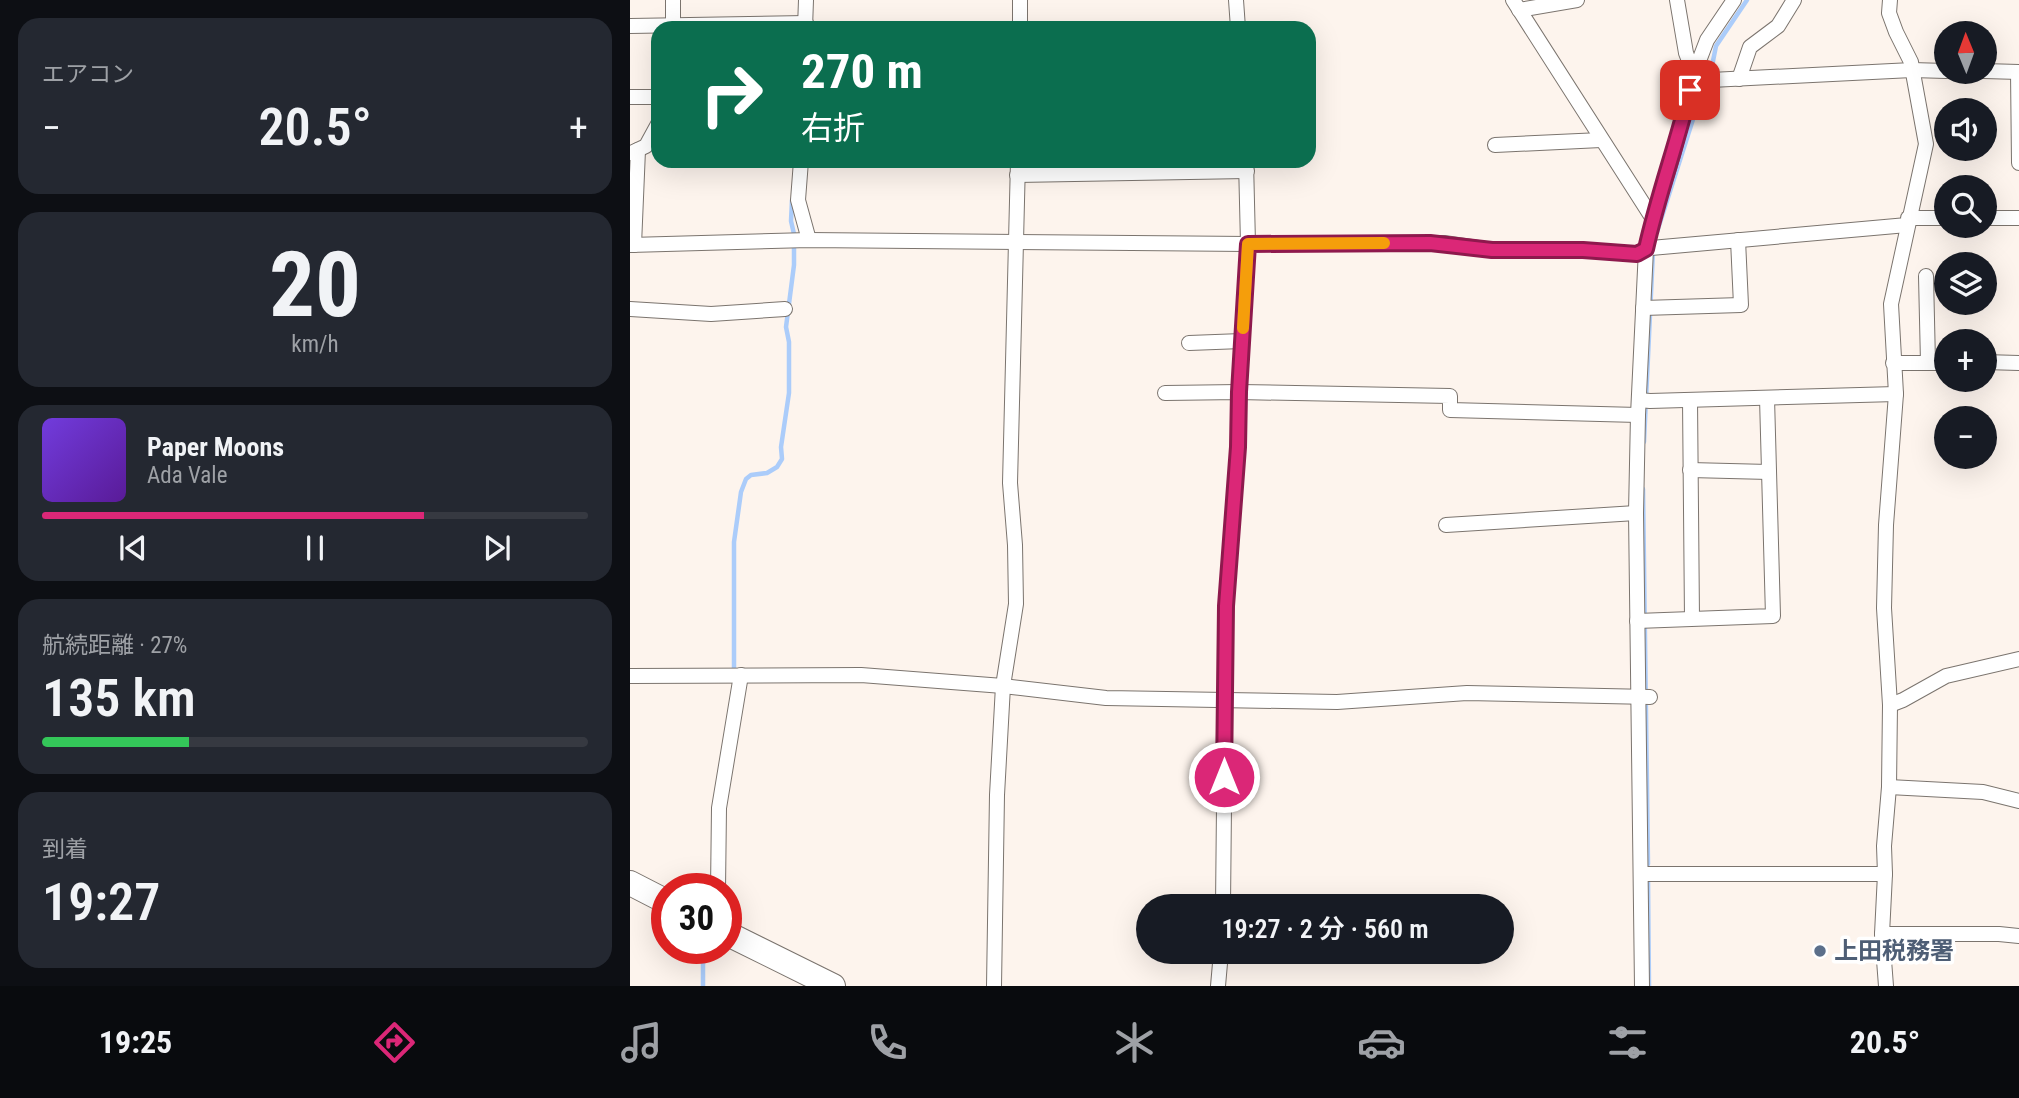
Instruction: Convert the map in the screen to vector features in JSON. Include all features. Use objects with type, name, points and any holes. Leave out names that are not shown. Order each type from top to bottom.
[{"type":"highway","points":[[630,883],[651,894]]},
{"type":"highway","points":[[742,941],[833,986]]},
{"type":"street","points":[[673,0],[673,21]]},
{"type":"street","points":[[806,0],[806,21]]},
{"type":"street","points":[[1020,0],[1020,21]]},
{"type":"street","points":[[1236,0],[1238,21]]},
{"type":"street","points":[[1577,0],[1516,5],[1653,219]]},
{"type":"street","points":[[1677,0],[1686,52],[1694,74]]},
{"type":"street","points":[[1642,986],[1645,774],[1644,697],[1637,621],[1636,513],[1646,249],[1694,74],[1707,40],[1734,0]]},
{"type":"street","points":[[1739,79],[1750,47],[1778,26],[1794,0]]},
{"type":"street","points":[[1886,986],[1882,934],[1890,705],[1884,594],[1886,525],[1896,394],[1891,304],[1926,144],[1911,62],[1889,13],[1890,0]]},
{"type":"street","points":[[630,26],[651,26]]},
{"type":"street","points":[[1694,74],[1711,80],[1934,71]]},
{"type":"street","points":[[1997,71],[2019,72],[2019,163]]},
{"type":"street","points":[[630,97],[651,97]]},
{"type":"street","points":[[651,137],[646,146],[634,151],[632,245],[809,240],[1430,243],[1492,250],[1583,250],[1637,254],[1646,249],[1934,219]]},
{"type":"street","points":[[1495,145],[1601,141]]},
{"type":"street","points":[[800,168],[798,200],[809,240]]},
{"type":"street","points":[[994,986],[997,794],[1003,686],[1016,604],[1010,483],[1017,168]]},
{"type":"street","points":[[1223,894],[1226,606],[1238,447],[1248,244],[1247,168]]},
{"type":"street","points":[[1997,218],[2019,218]]},
{"type":"street","points":[[1643,308],[1741,305],[1738,240]]},
{"type":"street","points":[[1926,276],[1928,363]]},
{"type":"street","points":[[630,309],[710,314],[785,309]]},
{"type":"street","points":[[1189,343],[1242,341]]},
{"type":"street","points":[[1997,362],[2019,363]]},
{"type":"street","points":[[1893,363],[1934,363]]},
{"type":"street","points":[[1165,393],[1450,396],[1450,410],[1638,415]]},
{"type":"street","points":[[1640,400],[1896,394]]},
{"type":"street","points":[[1637,621],[1773,616],[1767,398]]},
{"type":"street","points":[[1690,400],[1692,618]]},
{"type":"street","points":[[1690,470],[1769,472]]},
{"type":"street","points":[[1446,525],[1636,513]]},
{"type":"street","points":[[1890,705],[1946,676],[2019,659]]},
{"type":"street","points":[[719,873],[719,808],[741,675]]},
{"type":"street","points":[[630,676],[861,675],[1003,686],[1106,698],[1337,702],[1466,693],[1644,697]]},
{"type":"street","points":[[1889,787],[1983,792],[2019,801]]},
{"type":"street","points":[[1642,874],[1885,874]]},
{"type":"street","points":[[1882,934],[2019,936]]},
{"type":"street","points":[[1218,986],[1220,964]]},
{"type":"waterway","points":[[1657,232],[1712,66],[1716,46],[1747,0]]},
{"type":"waterway","points":[[734,674],[734,542],[741,492],[746,479],[751,475],[767,473],[777,467],[782,459],[781,447],[789,393],[789,342],[786,327],[794,265],[792,200]]},
{"type":"waterway","points":[[1644,442],[1653,251]]},
{"type":"waterway","points":[[1643,489],[1648,864]]},
{"type":"waterway","points":[[1648,880],[1649,986]]},
{"type":"waterway","points":[[703,964],[703,986]]},
{"type":"slow traffic","points":[[1243,328],[1248,244],[1384,243]]},
{"type":"place","name":"上田税務署","points":[[1820,951]]},
{"type":"route","points":[[1224,777],[1226,606],[1238,447],[1248,244],[1444,243],[1492,250],[1583,250],[1637,254],[1646,249],[1690,90]]}]
